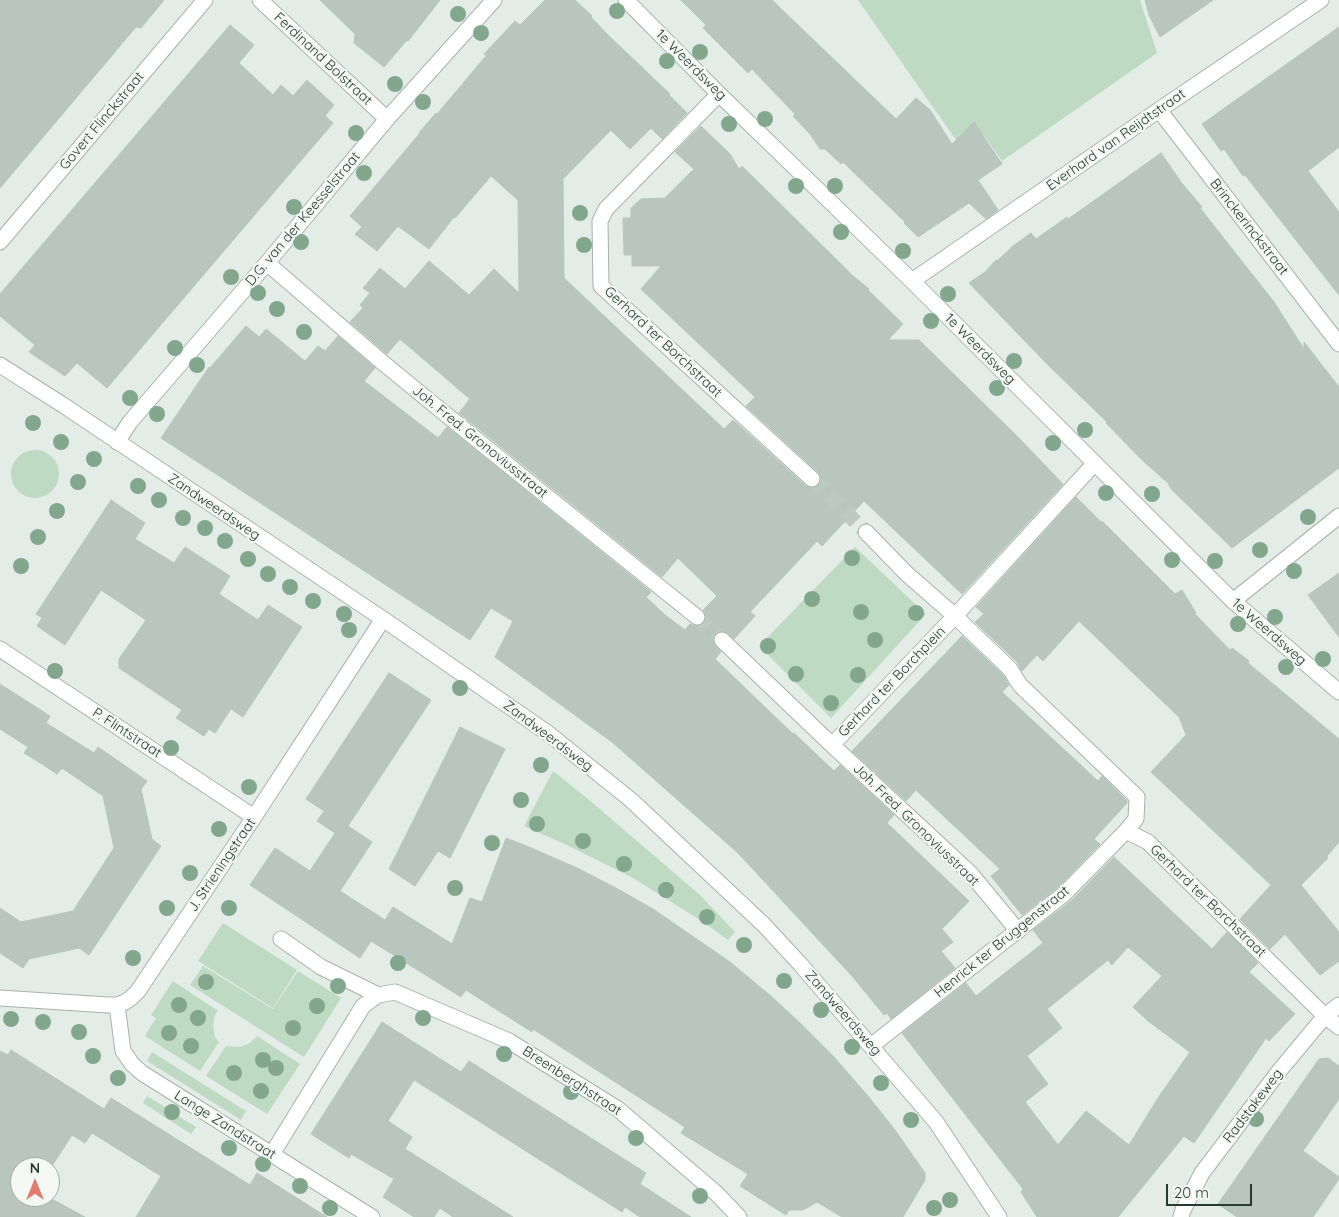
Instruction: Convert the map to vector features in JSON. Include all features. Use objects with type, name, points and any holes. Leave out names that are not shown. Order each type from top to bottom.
[{"type":"street","name":"Govert Flinckstraat","points":[[0,242],[205,0]]},
{"type":"street","name":"Ferdinand Bolstraat","points":[[260,0],[387,119]]},
{"type":"street","name":"D.G. van der Keesselstraat","points":[[117,442],[130,422],[387,119],[494,0]]},
{"type":"street","name":"1e Weerdsweg","points":[[626,0],[719,94],[912,281],[1233,601],[1339,692]]},
{"type":"street","name":"Everhard van Reijdtstraat","points":[[912,281],[1158,110],[1321,0]]},
{"type":"street","name":"Gerhard ter Borchstraat","points":[[719,94],[606,209],[600,221],[601,286],[812,479]]},
{"type":"street","name":"Brinckerinckstraat","points":[[1158,110],[1339,344]]},
{"type":"street","name":"Joh. Fred. Gronoviusstraat","points":[[267,262],[382,362],[697,617]]},
{"type":"street","name":"Zandweerdsweg","points":[[0,365],[383,619],[549,734],[631,800],[764,925],[801,965],[936,1122],[999,1217]]},
{"type":"street","points":[[1094,464],[955,616],[1010,669],[1020,685],[1137,797],[1136,819],[1126,831]]},
{"type":"street","points":[[1233,601],[1339,516]]},
{"type":"street","name":"Gerhard ter Borchplein","points":[[722,640],[832,745],[955,616],[907,574],[866,532]]},
{"type":"street","name":"J. Strieningstraat","points":[[117,1005],[132,998],[138,991],[383,619]]},
{"type":"street","name":"P. Flintstraat","points":[[0,649],[254,817]]},
{"type":"street","name":"Joh. Fred. Gronoviusstraat","points":[[832,745],[971,874],[1018,931]]},
{"type":"street","name":"Gerhard ter Borchstraat","points":[[1126,831],[1148,842],[1339,1027]]},
{"type":"street","name":"Henrick ter Bruggenstraat","points":[[871,1046],[1064,894],[1126,831]]},
{"type":"street","name":"Breenberghstraat","points":[[281,939],[320,967],[378,995],[396,992],[509,1041],[618,1109],[716,1193],[739,1217]]},
{"type":"street","points":[[272,1154],[363,1006],[378,995]]},
{"type":"street","points":[[0,998],[117,1005]]},
{"type":"street","name":"Lange Zandstraat","points":[[117,1005],[123,1051],[132,1064],[142,1073],[372,1217]]},
{"type":"street","name":"Radstakeweg","points":[[1186,1214],[1202,1174],[1280,1070],[1326,1016],[1339,1005]]},
{"type":"green space","points":[[858,0],[1140,0],[1157,53],[1002,161],[983,134],[961,147]]},
{"type":"green space","points":[[30,450],[40,450],[49,454],[55,460],[58,465],[58,483],[49,494],[40,498],[30,498],[21,494],[15,488],[11,479],[11,469],[15,460],[21,454]]},
{"type":"green space","points":[[855,547],[926,614],[831,718],[759,646]]},
{"type":"green space","points":[[553,771],[700,895],[735,932],[728,940],[633,878],[524,826]]},
{"type":"green space","points":[[223,923],[297,970],[273,1008],[198,961]]},
{"type":"green space","points":[[203,966],[273,1009],[298,971],[341,998],[304,1057],[190,985]]},
{"type":"green space","points":[[173,981],[218,1011],[215,1015],[213,1026],[215,1037],[219,1042],[200,1071],[145,1036],[156,1018],[151,1015]]},
{"type":"green space","points":[[257,1036],[300,1064],[267,1114],[206,1076],[226,1046],[239,1047],[250,1043]]},
{"type":"green space","points":[[152,1052],[246,1111],[241,1120],[147,1061]]},
{"type":"green space","points":[[147,1096],[165,1107],[177,1106],[178,1116],[196,1127],[191,1134],[143,1103]]},
{"type":"building","points":[[0,0],[164,0],[141,28],[136,27],[0,188]]},
{"type":"building","points":[[320,0],[440,0],[408,41],[384,67],[354,43],[355,34]]},
{"type":"building","points":[[545,0],[575,0],[687,113],[662,139],[651,128],[630,149],[611,130],[563,179],[564,278],[724,429],[733,420],[806,486],[814,488],[819,485],[821,477],[818,472],[746,406],[755,397],[641,289],[661,266],[632,266],[632,255],[624,255],[623,218],[631,218],[631,208],[641,199],[665,198],[694,169],[675,152],[701,126],[730,154],[739,169],[742,166],[903,324],[888,340],[919,340],[1063,484],[962,594],[864,501],[822,546],[817,541],[750,612],[755,616],[734,639],[724,631],[719,631],[713,637],[713,643],[721,652],[715,659],[834,771],[840,765],[894,815],[887,823],[969,901],[942,929],[953,942],[941,951],[955,968],[891,1019],[887,1013],[884,1015],[852,976],[738,853],[612,742],[495,657],[513,621],[491,608],[470,640],[161,438],[209,367],[246,326],[259,337],[266,329],[305,361],[318,346],[325,351],[338,336],[375,368],[364,381],[438,438],[447,427],[651,592],[646,597],[685,630],[690,624],[700,626],[704,623],[706,614],[703,610],[717,596],[678,558],[662,577],[459,413],[470,399],[400,339],[387,354],[350,322],[363,308],[360,305],[370,293],[363,288],[380,268],[405,289],[429,261],[469,295],[494,269],[519,293],[518,200],[491,176],[454,217],[429,249],[398,226],[377,251],[355,234],[362,227],[350,216],[486,56],[484,54],[515,21],[520,25]]},
{"type":"building","points":[[681,0],[772,0],[896,119],[916,98],[930,110],[952,144],[974,122],[1002,164],[978,180],[998,210],[986,219],[969,203],[918,237],[843,162],[841,164],[825,149],[820,149],[810,134],[793,116],[795,114],[752,69],[748,73],[703,28],[706,25]]},
{"type":"building","points":[[1145,0],[1213,0],[1160,37],[1149,15]]},
{"type":"building","points":[[230,25],[254,45],[239,63],[273,95],[281,85],[293,96],[307,80],[334,105],[325,116],[333,123],[107,388],[77,363],[65,376],[29,352],[35,345],[0,316],[0,294]]},
{"type":"building","points":[[1339,27],[1339,147],[1308,171],[1339,212],[1339,295],[1245,175],[1243,176],[1224,149],[1221,151],[1202,124]]},
{"type":"building","points":[[1161,153],[1181,182],[1202,207],[1200,208],[1274,302],[1304,349],[1304,342],[1339,387],[1339,468],[1232,548],[1171,489],[1168,483],[1143,461],[1107,422],[1047,364],[969,283],[1031,233],[1036,239],[1067,217],[1068,219]]},
{"type":"building","points":[[1076,497],[1175,594],[1182,590],[1195,614],[1230,650],[1232,648],[1249,661],[1248,663],[1339,739],[1339,842],[1327,856],[1328,858],[1301,885],[1339,932],[1339,961],[1320,975],[1285,934],[1270,949],[1240,919],[1271,885],[1151,772],[1186,735],[1179,717],[1079,621],[1043,661],[1037,655],[1022,671],[1017,662],[975,622],[984,614],[976,607]]},
{"type":"building","points":[[111,500],[145,523],[135,539],[174,563],[185,547],[230,576],[219,594],[258,620],[268,605],[302,627],[243,717],[231,709],[215,733],[209,729],[204,736],[176,718],[182,710],[119,668],[119,659],[146,620],[101,590],[65,645],[37,626],[42,618],[36,614]]},
{"type":"building","points":[[1339,573],[1339,637],[1308,595]]},
{"type":"building","points":[[962,636],[1003,675],[1009,685],[1002,692],[1098,781],[1102,776],[1127,801],[1094,839],[1100,844],[1058,887],[1022,915],[991,876],[1000,869],[916,790],[906,801],[852,751]]},
{"type":"building","points":[[389,673],[431,700],[348,826],[372,842],[340,891],[385,920],[393,907],[452,944],[470,898],[482,902],[506,838],[577,868],[653,909],[730,962],[772,997],[834,1057],[868,1096],[925,1173],[925,1180],[903,1217],[842,1217],[817,1202],[803,1210],[789,1210],[786,1215],[740,1186],[748,1174],[681,1133],[685,1127],[533,1029],[532,1032],[466,990],[461,997],[371,941],[360,958],[250,885],[275,848],[310,871],[335,833],[317,821],[324,811],[306,799]]},
{"type":"building","points":[[0,684],[50,716],[46,723],[94,753],[98,747],[147,781],[141,789],[152,839],[161,846],[89,955],[79,948],[29,959],[23,968],[0,953],[0,908],[21,922],[73,911],[114,848],[103,796],[62,768],[57,774],[24,753],[28,747],[0,729]]},
{"type":"building","points":[[460,727],[505,749],[450,858],[438,851],[415,886],[389,869]]},
{"type":"building","points":[[1114,857],[1212,949],[1227,932],[1258,963],[1249,972],[1295,1014],[1269,1041],[1266,1038],[1194,1143],[1184,1136],[1118,1217],[1037,1217],[1021,1192],[1023,1189],[902,1033],[966,983],[976,996],[1043,943],[1033,930],[1071,901]],"holes":[[[1128,947],[1162,976],[1133,1007],[1148,1021],[1190,1052],[1158,1098],[1129,1145],[1086,1111],[1058,1145],[1025,1102],[1048,1084],[1027,1056],[1062,1028],[1047,1009],[1108,960],[1112,965]]]},
{"type":"building","points":[[382,1022],[461,1072],[469,1061],[646,1173],[640,1184],[691,1217],[640,1217],[625,1207],[622,1212],[414,1080],[388,1121],[412,1137],[405,1149],[513,1217],[453,1217],[440,1208],[434,1217],[414,1217],[383,1197],[394,1179],[351,1154],[349,1158],[311,1134]]},
{"type":"building","points":[[11,1050],[104,1109],[111,1098],[250,1185],[257,1173],[327,1217],[136,1217],[161,1176],[92,1133],[85,1143],[72,1135],[58,1157],[10,1157],[10,1207],[60,1207],[60,1203],[85,1217],[0,1217],[0,1051],[8,1055]]},
{"type":"building","points":[[1328,1058],[1339,1066],[1339,1099],[1303,1151],[1339,1177],[1339,1179],[1313,1217],[1237,1217],[1218,1204],[1319,1059]]},
{"type":"tunnel","points":[[812,479],[866,532]]},
{"type":"tunnel","points":[[697,617],[722,640]]}]
